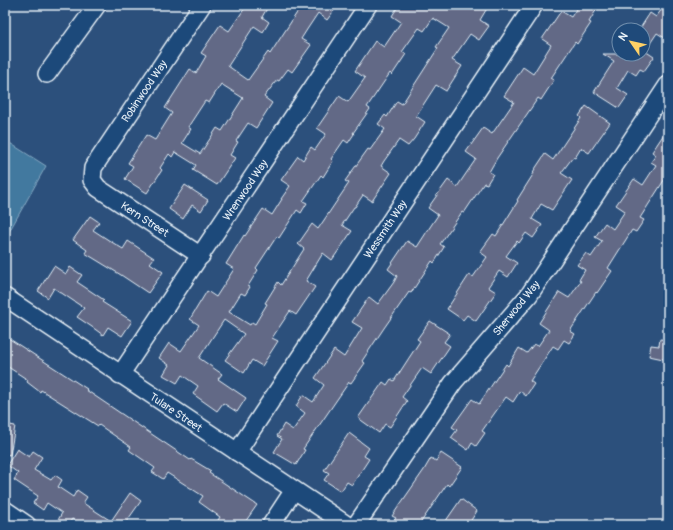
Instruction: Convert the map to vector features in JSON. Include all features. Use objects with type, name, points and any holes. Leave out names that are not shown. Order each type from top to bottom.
[{"type":"street","points":[[46,74],[97,5]]},
{"type":"street","name":"Robinwood Way","points":[[92,180],[93,168],[202,5]]},
{"type":"street","name":"Wrenwood Way","points":[[120,375],[368,5]]},
{"type":"street","name":"Wessmith Way","points":[[237,452],[534,5]]},
{"type":"street","name":"Sherwood Way","points":[[356,525],[453,383],[529,295],[668,86]]},
{"type":"street","name":"Kern Street","points":[[92,180],[98,188],[201,256]]},
{"type":"street","name":"Tulare Street","points":[[5,297],[347,525]]},
{"type":"street","points":[[271,525],[294,490]]},
{"type":"street","points":[[5,510],[27,525]]},
{"type":"water","points":[[5,140],[46,166],[5,239]]},
{"type":"building","points":[[247,5],[269,5],[262,17],[269,22],[263,32],[254,26],[228,66],[248,80],[268,52],[270,54],[302,5],[338,5],[327,20],[318,13],[301,39],[311,45],[292,72],[288,69],[264,97],[272,103],[256,128],[248,123],[236,141],[238,142],[230,155],[235,158],[217,185],[193,170],[196,165],[175,152],[172,157],[169,154],[160,168],[162,170],[147,193],[125,179],[133,166],[128,163],[146,135],[155,140],[172,113],[165,108],[190,69],[196,73],[206,56],[201,53],[220,25],[229,31]],"holes":[[[221,84],[243,98],[222,131],[217,128],[200,154],[182,143],[191,129],[188,127],[205,101],[209,103]]]},
{"type":"building","points":[[399,5],[489,5],[480,20],[489,26],[479,40],[470,34],[452,60],[462,66],[446,91],[436,85],[416,116],[425,122],[414,139],[408,146],[399,140],[384,161],[381,166],[391,173],[372,201],[363,195],[354,207],[342,225],[352,231],[332,260],[323,253],[306,281],[315,287],[296,315],[290,311],[272,338],[278,341],[262,366],[252,360],[244,373],[225,360],[244,334],[224,320],[199,358],[222,374],[218,379],[246,398],[237,412],[223,403],[217,411],[193,394],[198,386],[182,375],[177,383],[163,375],[169,365],[159,358],[169,343],[181,351],[199,325],[190,319],[207,291],[216,297],[234,269],[226,264],[244,235],[245,236],[263,209],[272,215],[290,186],[281,180],[298,156],[303,160],[311,147],[315,150],[326,134],[317,128],[339,96],[348,102],[365,78],[355,71],[375,41],[384,47],[401,22],[392,16]],"holes":[[[433,18],[449,28],[402,104],[397,101],[387,117],[385,115],[378,124],[385,129],[370,150],[368,149],[345,181],[349,183],[318,229],[312,224],[298,244],[304,249],[281,285],[278,282],[265,303],[267,304],[255,324],[252,322],[250,325],[229,312],[241,293],[245,295],[250,287],[248,286],[258,270],[256,268],[277,236],[279,238],[297,210],[301,213],[307,203],[303,201],[321,175],[323,177],[333,161],[331,159],[344,140],[348,143],[354,134],[353,133],[370,109],[367,107],[390,73],[392,75],[406,54],[402,52],[419,28],[424,31]]]},
{"type":"building","points":[[579,5],[599,5],[589,22],[591,23],[577,44],[575,42],[551,78],[554,80],[541,100],[538,98],[497,158],[489,172],[493,174],[487,184],[484,183],[464,213],[462,212],[440,244],[444,247],[434,263],[432,261],[411,293],[409,292],[384,328],[362,361],[365,363],[351,383],[349,382],[303,449],[305,450],[296,465],[274,452],[282,439],[277,436],[284,424],[293,430],[305,413],[296,406],[303,395],[313,402],[324,385],[315,378],[334,350],[344,357],[362,328],[352,322],[369,297],[378,304],[394,282],[397,276],[388,269],[407,241],[417,247],[438,215],[428,208],[448,180],[457,187],[476,159],[466,152],[483,128],[492,134],[514,102],[504,96],[523,67],[533,74],[551,45],[542,39],[561,11],[571,17]]},
{"type":"building","points":[[665,5],[668,5],[668,40],[657,33],[651,42],[651,22],[644,22],[650,13],[656,17]]},
{"type":"building","points":[[603,54],[611,54],[611,59]]},
{"type":"building","points":[[613,62],[650,62],[644,71],[640,69],[636,75],[628,70],[617,88],[628,95],[619,108],[594,92]]},
{"type":"building","points":[[586,106],[610,123],[589,153],[581,148],[575,158],[573,157],[561,173],[572,180],[552,210],[541,204],[532,219],[542,225],[533,238],[526,233],[519,243],[517,241],[506,256],[517,263],[508,277],[499,271],[488,287],[496,292],[476,321],[467,315],[463,320],[447,309],[469,275],[473,277],[487,257],[480,252],[493,234],[496,236],[545,154],[553,160],[581,118],[579,116]]},
{"type":"building","points":[[668,128],[668,174],[640,218],[644,220],[636,232],[632,230],[608,268],[612,271],[570,331],[575,334],[569,343],[564,340],[558,349],[553,346],[530,381],[534,384],[526,396],[520,391],[513,402],[506,397],[482,431],[485,433],[476,446],[472,443],[468,450],[451,438],[457,430],[452,427],[472,399],[479,404],[506,364],[508,366],[519,348],[527,353],[534,344],[538,346],[549,330],[539,323],[559,292],[569,298],[581,281],[579,280],[585,270],[577,265],[586,253],[591,257],[602,241],[595,237],[605,223],[613,229],[625,211],[616,205],[634,179],[643,185],[656,165],[651,162],[656,155],[652,152]]},
{"type":"building","points":[[185,185],[208,200],[201,211],[192,205],[183,219],[169,209]]},
{"type":"building","points":[[90,216],[99,222],[93,230],[123,249],[128,241],[154,258],[150,263],[163,272],[148,293],[85,253],[87,250],[73,240]]},
{"type":"building","points":[[54,266],[66,274],[70,267],[82,275],[77,282],[104,300],[102,302],[132,321],[122,336],[108,327],[103,335],[77,317],[84,308],[54,288],[48,298],[38,291]]},
{"type":"building","points":[[430,321],[450,334],[444,342],[450,346],[431,374],[422,368],[402,397],[407,401],[390,427],[385,424],[379,433],[358,418],[383,382],[387,385],[391,379],[394,381],[420,341],[417,339]]},
{"type":"building","points":[[5,336],[87,389],[86,390],[190,460],[191,459],[211,471],[209,473],[257,505],[243,525],[215,525],[220,517],[199,502],[203,496],[167,473],[163,479],[152,472],[155,468],[129,450],[131,447],[99,425],[98,426],[41,390],[40,392],[27,382],[28,380],[5,365]]},
{"type":"building","points":[[660,339],[668,340],[668,360],[649,356],[651,345],[659,346]]},
{"type":"building","points":[[5,424],[15,426],[10,455],[5,454]]},
{"type":"building","points":[[349,433],[369,448],[364,456],[369,459],[352,485],[347,482],[341,491],[324,480],[329,473],[324,470]]},
{"type":"building","points":[[17,449],[29,457],[33,451],[42,457],[34,470],[51,480],[55,475],[62,480],[58,487],[73,497],[77,490],[87,497],[83,503],[111,521],[130,493],[141,501],[124,525],[81,525],[72,519],[68,525],[65,525],[58,520],[62,513],[47,503],[43,510],[33,503],[38,496],[14,480],[18,473],[7,465]]},
{"type":"building","points":[[441,453],[462,467],[449,486],[447,484],[419,525],[391,525],[396,518],[392,516],[431,458],[436,461]]},
{"type":"building","points":[[461,499],[477,511],[468,525],[443,525]]}]
